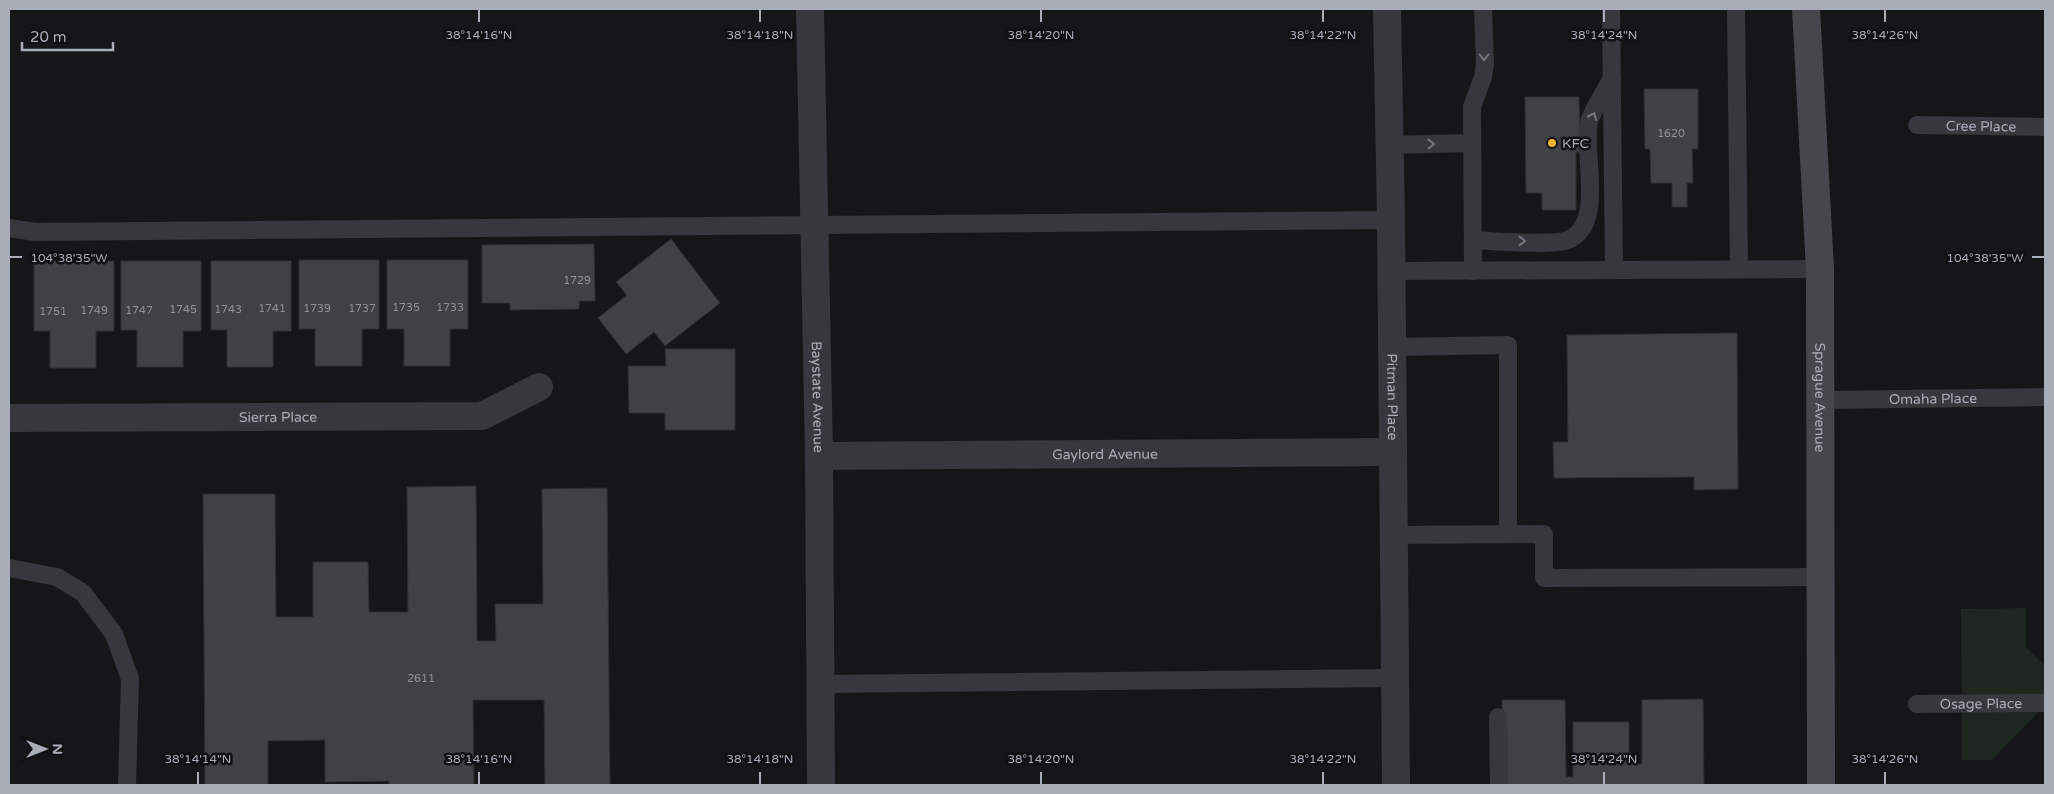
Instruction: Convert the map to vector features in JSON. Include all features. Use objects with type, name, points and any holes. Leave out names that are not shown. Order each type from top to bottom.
[{"type":"street","name":"Baystate Avenue","points":[[810,9],[819,456],[821,785]]},
{"type":"street","name":"Pitman Place","points":[[1387,9],[1391,220],[1396,785]]},
{"type":"street","name":"Sprague Avenue","points":[[1806,9],[1820,269],[1821,785]]},
{"type":"street","name":"Sierra Place","points":[[9,418],[482,416],[539,387]]},
{"type":"street","name":"Gaylord Avenue","points":[[819,456],[1392,452]]},
{"type":"lane","points":[[1473,271],[1472,107],[1483,77],[1483,9]]},
{"type":"lane","points":[[1611,9],[1614,270]]},
{"type":"lane","points":[[1736,9],[1739,269]]},
{"type":"lane","points":[[1473,240],[1550,242],[1568,240],[1580,232],[1586,222],[1589,206],[1589,122],[1612,78]]},
{"type":"lane","name":"Cree Place","points":[[1917,125],[2045,126]]},
{"type":"lane","points":[[1389,145],[1472,143]]},
{"type":"lane","points":[[9,228],[35,232],[1391,220]]},
{"type":"lane","points":[[1391,271],[1820,269]]},
{"type":"lane","points":[[1392,347],[1508,345],[1508,534]]},
{"type":"lane","name":"Omaha Place","points":[[1821,400],[2045,397]]},
{"type":"lane","points":[[1393,535],[1544,534],[1544,578],[1821,578]]},
{"type":"lane","points":[[9,568],[57,578],[83,593],[114,634],[130,679],[127,785]]},
{"type":"lane","points":[[820,684],[1395,678]]},
{"type":"lane","name":"Osage Place","points":[[1917,704],[2045,703]]},
{"type":"lane","points":[[1498,717],[1499,785]]},
{"type":"shaded area","points":[[2026,608],[2026,647],[2045,666],[2045,705],[1992,760],[1962,760],[1961,609]]},
{"type":"building","points":[[1644,89],[1698,89],[1698,149],[1692,149],[1693,183],[1687,183],[1687,207],[1672,207],[1672,183],[1651,183],[1650,149],[1645,149]]},
{"type":"building","points":[[1525,97],[1579,97],[1580,152],[1576,152],[1576,210],[1542,210],[1542,193],[1526,193]]},
{"type":"building","points":[[671,239],[720,303],[665,346],[654,332],[626,354],[598,318],[627,295],[616,282]]},
{"type":"building","points":[[594,244],[595,301],[579,301],[579,309],[510,310],[510,303],[482,303],[482,245]]},
{"type":"building","points":[[299,260],[379,260],[379,329],[362,329],[362,366],[315,366],[315,329],[299,329]]},
{"type":"building","points":[[387,260],[468,260],[468,329],[450,329],[450,366],[404,366],[404,329],[387,329]]},
{"type":"building","points":[[34,261],[114,261],[114,331],[96,331],[96,368],[50,368],[50,331],[34,331]]},
{"type":"building","points":[[121,261],[201,261],[201,331],[183,331],[183,367],[137,367],[137,330],[121,330]]},
{"type":"building","points":[[211,261],[291,261],[291,331],[273,331],[273,367],[227,367],[227,330],[211,330]]},
{"type":"building","points":[[1737,333],[1738,489],[1694,490],[1694,477],[1554,478],[1553,442],[1568,442],[1567,335]]},
{"type":"building","points":[[665,349],[735,349],[735,430],[665,430],[665,413],[629,413],[628,366],[666,366]]},
{"type":"building","points":[[476,486],[477,641],[496,641],[495,604],[543,604],[542,489],[607,488],[610,785],[545,785],[544,700],[473,700],[474,785],[389,785],[389,781],[325,782],[325,740],[268,741],[268,785],[205,785],[203,494],[275,494],[276,617],[313,617],[313,562],[368,562],[369,612],[408,612],[407,487]]},
{"type":"building","points":[[1703,699],[1704,785],[1503,785],[1502,700],[1565,700],[1566,777],[1573,777],[1573,722],[1629,722],[1629,764],[1642,764],[1642,700]]},
{"type":"place","name":"KFC","points":[[1552,143]]}]
